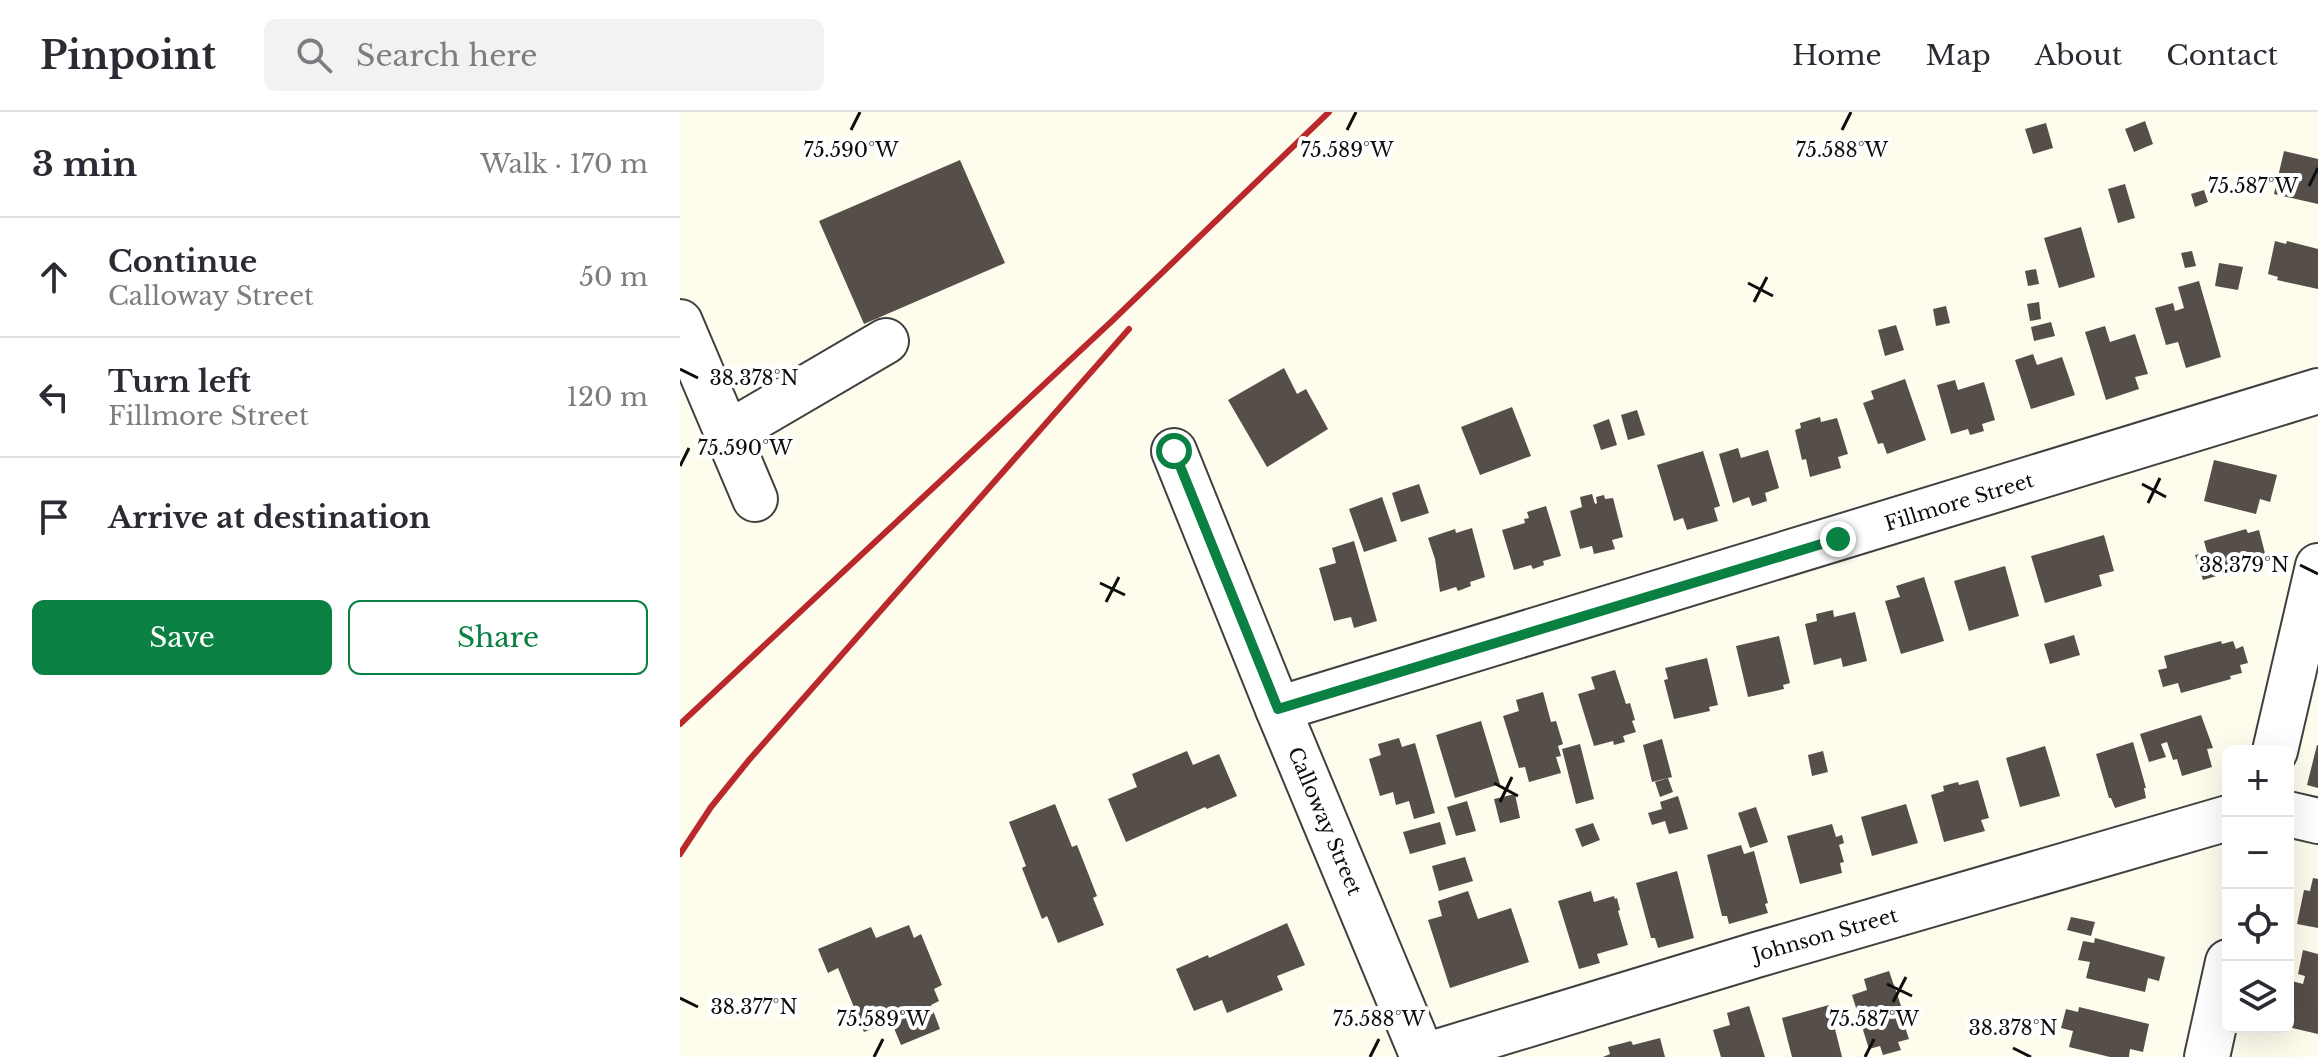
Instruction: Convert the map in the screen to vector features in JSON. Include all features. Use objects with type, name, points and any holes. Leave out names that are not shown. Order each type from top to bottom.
[{"type":"street","points":[[680,322],[755,499]]},
{"type":"street","points":[[727,434],[886,341]]},
{"type":"street","name":"Fillmore Street","points":[[1278,709],[2318,391]]},
{"type":"street","name":"Calloway Street","points":[[1174,451],[1423,1057]]},
{"type":"street","points":[[2276,745],[2318,566]]},
{"type":"street","points":[[2294,815],[2318,821]]},
{"type":"street","name":"Johnson Street","points":[[1423,1057],[1756,955],[2222,820]]},
{"type":"street","points":[[2207,1057],[2222,989]]},
{"type":"building","points":[[2145,121],[2153,144],[2134,152],[2125,129]]},
{"type":"building","points":[[2046,123],[2053,148],[2033,154],[2025,129]]},
{"type":"building","points":[[2284,151],[2318,159],[2318,204],[2274,194]]},
{"type":"building","points":[[960,160],[1005,263],[864,324],[819,221]]},
{"type":"building","points":[[2125,184],[2135,218],[2118,223],[2108,189]]},
{"type":"building","points":[[2204,190],[2208,202],[2195,207],[2191,194]]},
{"type":"building","points":[[2081,227],[2095,277],[2059,288],[2044,238]]},
{"type":"building","points":[[2275,241],[2318,249],[2318,289],[2277,280],[2278,277],[2268,274]]},
{"type":"building","points":[[2192,251],[2196,266],[2185,268],[2181,253]]},
{"type":"building","points":[[2219,263],[2243,267],[2238,290],[2215,286]]},
{"type":"building","points":[[2036,269],[2039,284],[2028,286],[2025,271]]},
{"type":"building","points":[[2199,281],[2221,357],[2186,368],[2178,342],[2166,345],[2155,308],[2173,303],[2175,311],[2184,308],[2178,287]]},
{"type":"building","points":[[2039,302],[2041,319],[2030,321],[2027,304]]},
{"type":"building","points":[[1946,306],[1950,323],[1936,326],[1933,309]]},
{"type":"building","points":[[2051,322],[2055,336],[2034,341],[2031,327]]},
{"type":"building","points":[[1896,325],[1904,350],[1885,356],[1878,330]]},
{"type":"building","points":[[2105,326],[2110,342],[2135,334],[2148,374],[2135,377],[2139,389],[2106,400],[2085,332]]},
{"type":"building","points":[[2033,354],[2037,365],[2062,357],[2075,395],[2031,409],[2015,360]]},
{"type":"building","points":[[1284,368],[1297,394],[1306,389],[1328,429],[1267,467],[1228,400]]},
{"type":"building","points":[[1905,379],[1926,440],[1887,454],[1883,443],[1878,444],[1863,403],[1874,399],[1871,391]]},
{"type":"building","points":[[1955,380],[1958,390],[1984,382],[1995,420],[1982,424],[1984,431],[1970,435],[1968,429],[1951,434],[1937,385]]},
{"type":"building","points":[[1512,407],[1531,456],[1480,475],[1461,427]]},
{"type":"building","points":[[1637,410],[1645,435],[1628,440],[1621,415]]},
{"type":"building","points":[[1820,417],[1821,422],[1837,418],[1848,454],[1838,457],[1841,468],[1810,477],[1806,459],[1802,460],[1795,430],[1801,428],[1800,423]]},
{"type":"building","points":[[1609,419],[1617,445],[1601,450],[1593,425]]},
{"type":"building","points":[[1738,448],[1741,458],[1768,450],[1779,488],[1765,493],[1767,501],[1752,506],[1749,497],[1733,503],[1719,454]]},
{"type":"building","points":[[1703,451],[1720,506],[1714,508],[1718,521],[1687,530],[1683,518],[1674,521],[1657,465]]},
{"type":"building","points":[[2214,460],[2277,475],[2270,502],[2260,499],[2256,514],[2204,501]]},
{"type":"building","points":[[1419,484],[1429,513],[1401,522],[1392,493]]},
{"type":"building","points":[[1592,494],[1595,504],[1596,497],[1604,495],[1605,499],[1613,498],[1623,537],[1612,540],[1615,549],[1594,554],[1592,546],[1580,549],[1570,511],[1582,507],[1580,497]]},
{"type":"building","points":[[1382,497],[1397,541],[1364,552],[1349,509]]},
{"type":"building","points":[[1546,506],[1561,556],[1543,561],[1544,565],[1533,569],[1531,565],[1514,570],[1502,530],[1525,523],[1524,519],[1529,518],[1527,512]]},
{"type":"building","points":[[1472,528],[1485,577],[1470,582],[1471,586],[1458,591],[1456,587],[1440,592],[1428,538],[1455,529],[1456,533]]},
{"type":"building","points":[[2246,529],[2248,533],[2259,530],[2267,561],[2203,580],[2195,555],[2207,552],[2204,541]]},
{"type":"building","points":[[2104,535],[2114,571],[2099,575],[2102,586],[2045,603],[2031,556]]},
{"type":"building","points":[[1354,541],[1377,621],[1354,628],[1351,617],[1334,621],[1319,568],[1336,563],[1332,548]]},
{"type":"building","points":[[2005,566],[2019,616],[1969,631],[1954,581]]},
{"type":"building","points":[[1924,577],[1944,641],[1901,654],[1885,601],[1900,597],[1896,586]]},
{"type":"building","points":[[1833,610],[1834,617],[1855,612],[1867,661],[1843,667],[1841,658],[1814,665],[1805,624],[1817,621],[1816,614]]},
{"type":"building","points":[[2074,635],[2080,655],[2050,664],[2044,644]]},
{"type":"building","points":[[1779,636],[1790,683],[1783,685],[1784,689],[1748,697],[1736,646]]},
{"type":"building","points":[[2221,641],[2222,644],[2233,641],[2236,649],[2243,646],[2248,663],[2240,665],[2242,673],[2181,693],[2178,683],[2163,687],[2158,670],[2167,668],[2164,656]]},
{"type":"building","points":[[1707,658],[1718,705],[1709,707],[1710,711],[1674,719],[1664,680],[1668,679],[1665,668]]},
{"type":"building","points":[[1615,670],[1626,704],[1630,703],[1636,732],[1623,736],[1625,742],[1614,745],[1613,741],[1594,746],[1578,694],[1595,689],[1591,677]]},
{"type":"building","points":[[1543,692],[1551,722],[1556,721],[1563,744],[1558,746],[1561,756],[1556,757],[1561,773],[1529,782],[1525,767],[1519,768],[1503,716],[1519,711],[1516,700]]},
{"type":"building","points":[[2201,715],[2213,748],[2207,749],[2212,767],[2182,776],[2167,742],[2161,744],[2166,757],[2149,762],[2140,734]]},
{"type":"building","points":[[1481,721],[1500,784],[1455,798],[1436,735]]},
{"type":"building","points":[[1399,738],[1402,747],[1415,743],[1435,813],[1414,819],[1409,801],[1396,805],[1393,792],[1380,796],[1369,759],[1381,755],[1378,744]]},
{"type":"building","points":[[1662,739],[1672,777],[1652,782],[1643,745]]},
{"type":"building","points":[[2133,742],[2146,798],[2115,808],[2096,754]]},
{"type":"building","points":[[1580,744],[1594,799],[1576,804],[1562,749]]},
{"type":"building","points":[[2318,745],[2318,788],[2307,785]]},
{"type":"building","points":[[2045,746],[2060,796],[2020,807],[2006,758]]},
{"type":"building","points":[[1187,751],[1193,765],[1219,754],[1237,796],[1126,842],[1108,799],[1137,787],[1132,774]]},
{"type":"building","points":[[1823,751],[1828,772],[1812,776],[1808,755]]},
{"type":"building","points":[[1668,778],[1673,792],[1660,797],[1655,782]]},
{"type":"building","points":[[1978,780],[1989,818],[1981,820],[1985,831],[1944,842],[1931,795],[1944,791],[1943,786]]},
{"type":"building","points":[[1515,794],[1520,818],[1500,823],[1494,799]]},
{"type":"building","points":[[1678,796],[1688,829],[1669,834],[1665,821],[1652,825],[1648,813],[1662,809],[1660,802]]},
{"type":"building","points":[[1467,801],[1476,831],[1456,836],[1447,807]]},
{"type":"building","points":[[1055,804],[1072,847],[1077,845],[1097,896],[1093,898],[1104,925],[1058,943],[1047,916],[1042,919],[1022,868],[1026,866],[1009,822]]},
{"type":"building","points":[[1906,804],[1918,843],[1872,856],[1861,817]]},
{"type":"building","points":[[1756,807],[1768,842],[1750,848],[1738,813]]},
{"type":"building","points":[[1440,822],[1446,844],[1410,854],[1403,832]]},
{"type":"building","points":[[1593,823],[1600,840],[1582,847],[1575,829]]},
{"type":"building","points":[[1832,824],[1836,837],[1842,835],[1844,843],[1839,845],[1844,862],[1840,863],[1842,873],[1800,884],[1787,836]]},
{"type":"building","points":[[1741,845],[1744,854],[1754,851],[1768,913],[1729,924],[1727,916],[1722,916],[1707,855]]},
{"type":"building","points":[[1465,857],[1473,881],[1439,891],[1432,866]]},
{"type":"building","points":[[1677,871],[1694,938],[1658,948],[1655,938],[1651,938],[1636,883]]},
{"type":"building","points":[[2313,878],[2318,879],[2318,928],[2297,924],[2304,890],[2310,891]]},
{"type":"building","points":[[1468,891],[1478,919],[1511,908],[1529,962],[1450,988],[1428,920],[1442,916],[1438,901]]},
{"type":"building","points":[[1591,891],[1594,902],[1614,896],[1617,898],[1628,945],[1597,954],[1600,963],[1579,969],[1558,901]]},
{"type":"building","points":[[2071,917],[2095,922],[2091,936],[2067,930]]},
{"type":"building","points":[[1287,923],[1305,965],[1277,976],[1283,990],[1227,1013],[1222,1000],[1194,1011],[1176,969],[1208,955],[1209,958]]},
{"type":"building","points":[[909,925],[914,938],[921,934],[942,985],[934,989],[939,1001],[931,1005],[940,1029],[901,1045],[891,1021],[864,1032],[838,968],[828,973],[818,949],[871,927],[876,938]]},
{"type":"building","points":[[2095,938],[2165,957],[2159,981],[2148,978],[2145,992],[2086,978],[2090,962],[2078,960],[2083,941],[2094,943]]},
{"type":"building","points":[[2303,950],[2318,954],[2318,1034],[2294,1028],[2294,982],[2303,984],[2305,976],[2298,974]]},
{"type":"building","points":[[1889,971],[1907,1023],[1904,1024],[1909,1039],[1898,1042],[1901,1050],[1883,1055],[1880,1046],[1869,1049],[1852,995],[1867,990],[1864,979]]},
{"type":"building","points":[[1829,1005],[1842,1057],[1792,1057],[1782,1018]]},
{"type":"building","points":[[1749,1006],[1765,1057],[1721,1057],[1713,1030],[1730,1025],[1727,1013]]},
{"type":"building","points":[[2079,1007],[2149,1024],[2143,1052],[2130,1049],[2129,1057],[2110,1057],[2069,1047],[2073,1031],[2061,1028],[2066,1009],[2078,1012]]},
{"type":"building","points":[[1660,1038],[1665,1057],[1603,1057],[1610,1054],[1608,1047]]},
{"type":"railway","points":[[680,724],[1113,320],[1329,112]]},
{"type":"railway","points":[[680,854],[711,807],[749,760],[1129,329]]},
{"type":"route","points":[[1174,451],[1278,709],[1838,539]]}]
